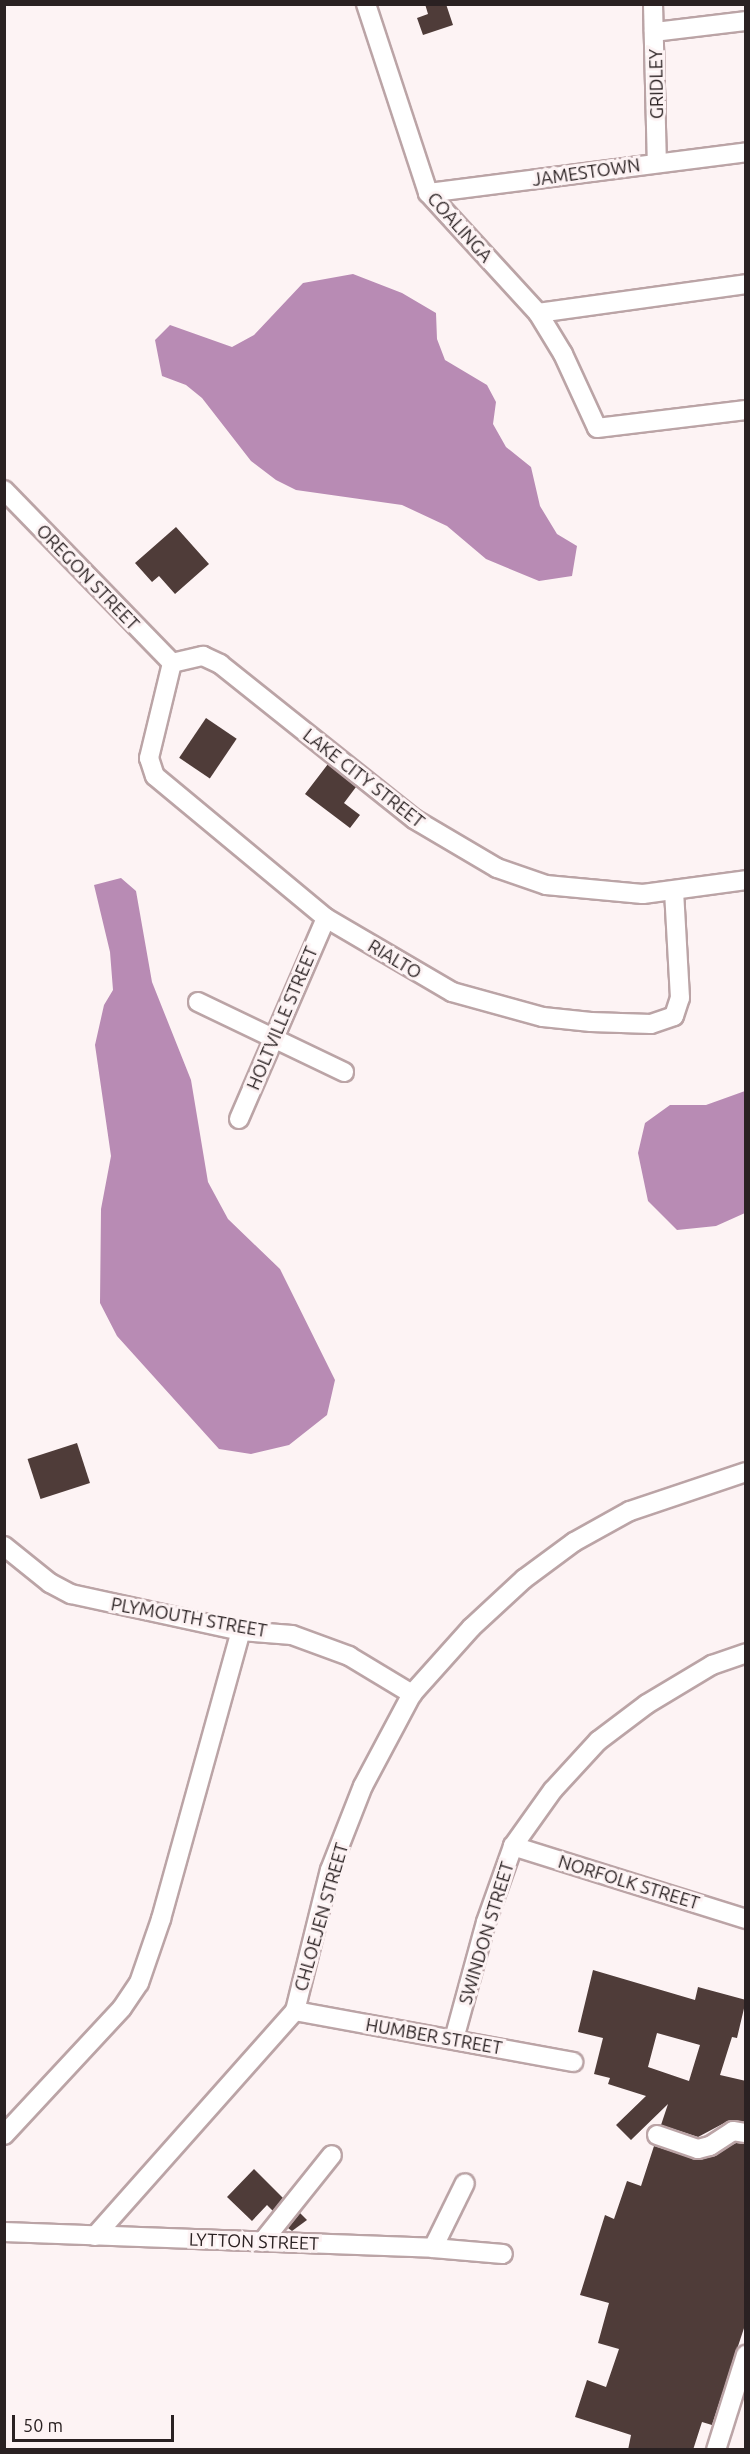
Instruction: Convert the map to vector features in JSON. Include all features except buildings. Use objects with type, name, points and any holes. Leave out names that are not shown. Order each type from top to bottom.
[{"type":"street","name":"COALINGA","points":[[366,4],[428,193],[538,312],[563,354],[597,428],[746,410]]},
{"type":"street","name":"GRIDLEY","points":[[653,4],[657,163]]},
{"type":"street","points":[[654,33],[746,21]]},
{"type":"street","name":"JAMESTOWN","points":[[428,193],[746,152]]},
{"type":"street","points":[[538,312],[746,284]]},
{"type":"street","name":"OREGON STREET","points":[[4,490],[172,663]]},
{"type":"street","name":"LAKE CITY STREET","points":[[172,663],[203,656],[220,664],[414,819],[497,868],[546,885],[643,894],[746,880]]},
{"type":"street","name":"RIALTO","points":[[172,663],[149,758],[155,776],[326,918],[452,992],[543,1017],[651,1024],[674,1016],[680,998],[674,891]]},
{"type":"street","name":"HOLTVILLE STREET","points":[[239,1119],[271,1038],[326,918]]},
{"type":"street","points":[[198,1002],[344,1072]]},
{"type":"street","name":"CHLOEJEN STREET","points":[[95,2236],[295,2011],[330,1870],[363,1786],[412,1694],[471,1628],[524,1579],[574,1542],[630,1511],[746,1472]]},
{"type":"street","name":"PLYMOUTH STREET","points":[[4,1546],[50,1583],[71,1594],[241,1630],[292,1635],[349,1656],[412,1694]]},
{"type":"street","points":[[4,2135],[122,2008],[139,1983],[161,1919],[241,1630]]},
{"type":"street","name":"SWINDON STREET","points":[[454,2039],[486,1922],[513,1846],[554,1790],[598,1742],[666,1692],[712,1665],[746,1653]]},
{"type":"street","name":"NORFOLK STREET","points":[[513,1846],[746,1919]]},
{"type":"street","name":"HUMBER STREET","points":[[295,2011],[573,2062]]},
{"type":"street","points":[[657,2134],[698,2149],[710,2146],[734,2131],[746,2133]]},
{"type":"street","points":[[263,2241],[332,2156]]},
{"type":"street","points":[[433,2248],[465,2183]]},
{"type":"street","name":"LYTTON STREET","points":[[4,2232],[433,2248],[503,2254]]},
{"type":"street","points":[[716,2450],[746,2355]]},
{"type":"shaded area","points":[[353,274],[402,293],[436,313],[437,339],[445,360],[487,385],[496,402],[493,424],[506,447],[531,467],[540,506],[557,534],[577,546],[572,576],[539,581],[486,559],[447,526],[402,505],[296,490],[276,480],[251,461],[202,398],[186,385],[162,376],[155,340],[170,325],[232,347],[254,335],[303,283]]},
{"type":"shaded area","points":[[121,878],[136,891],[152,982],[191,1080],[208,1182],[228,1219],[280,1269],[335,1380],[327,1415],[289,1445],[251,1454],[219,1449],[117,1336],[100,1303],[101,1209],[111,1156],[95,1045],[104,1005],[113,990],[110,952],[94,885]]},
{"type":"shaded area","points":[[745,1091],[745,1213],[716,1226],[677,1230],[648,1201],[638,1153],[645,1123],[670,1105],[706,1105]]}]
